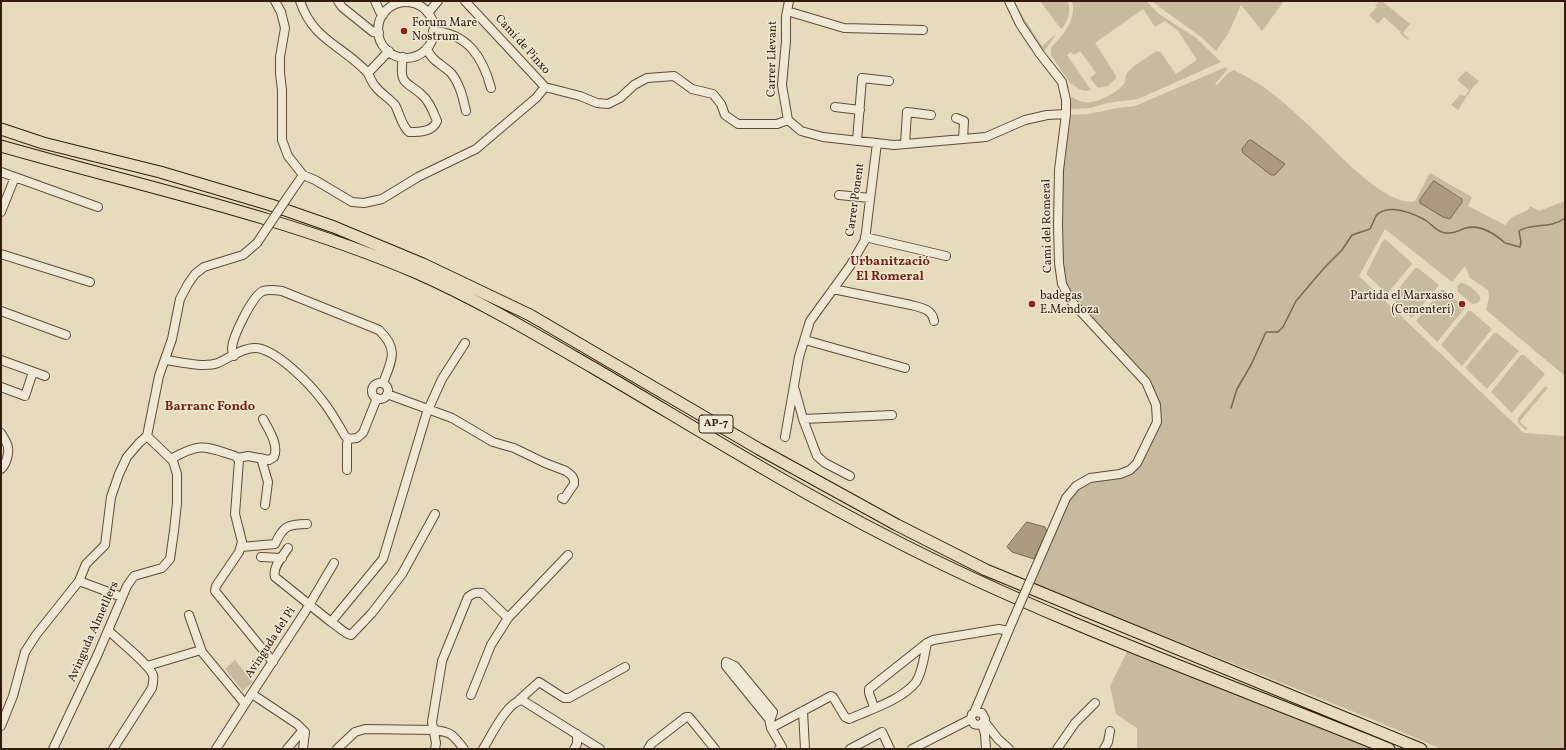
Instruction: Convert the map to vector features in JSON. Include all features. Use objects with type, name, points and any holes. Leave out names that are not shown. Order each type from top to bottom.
[{"type":"highway","name":"AP-7","points":[[1,129],[43,143],[160,172],[271,205],[334,227],[423,264],[530,315],[766,453],[897,525],[986,570],[1421,749]]},
{"type":"highway","name":"AP-7","points":[[1,146],[219,206],[375,256],[419,274],[526,329],[827,505],[951,569],[1014,599],[1078,626],[1289,708],[1389,749]]},
{"type":"street","points":[[275,1],[281,12],[285,28],[280,57],[282,90],[282,140],[288,156],[303,175],[315,180],[352,202],[364,204],[382,199],[418,177],[476,149],[536,98],[545,87],[580,96],[597,103],[608,104],[620,98],[634,85],[647,78],[674,76],[692,88],[713,94],[721,104],[725,115],[738,124],[777,124],[788,120],[801,132],[823,137],[894,145],[986,137],[1025,120],[1046,115],[1066,114]]},
{"type":"street","points":[[300,1],[304,13],[320,34],[368,73],[374,85],[394,104],[409,132],[426,131],[433,127],[437,122],[426,98],[403,80],[401,70],[403,57]]},
{"type":"street","points":[[338,1],[342,7],[374,32],[379,33]]},
{"type":"street","points":[[375,1],[383,15]]},
{"type":"street","points":[[426,7],[434,24],[433,38],[428,48],[419,55],[407,58],[397,56],[385,48],[380,40],[378,28],[383,15],[389,8],[399,3],[411,2],[426,7],[438,1]]},
{"type":"street","name":"Camí de Pinxo","points":[[465,1],[545,87]]},
{"type":"street","name":"Carrer Llevant","points":[[788,120],[782,85],[789,1]]},
{"type":"street","name":"Camí del Romeral","points":[[972,716],[1066,498],[1070,492],[1090,478],[1120,474],[1130,470],[1137,463],[1157,422],[1156,405],[1146,382],[1071,301],[1062,284],[1058,225],[1060,170],[1066,100],[1062,82],[1040,54],[1020,24],[1009,1]]},
{"type":"street","points":[[787,12],[844,28],[923,30]]},
{"type":"street","points":[[433,31],[454,35],[469,45],[481,60],[491,88]]},
{"type":"street","points":[[428,48],[429,53],[450,72],[456,81],[466,111]]},
{"type":"street","points":[[368,73],[389,51]]},
{"type":"street","points":[[857,141],[862,78],[889,81]]},
{"type":"street","points":[[835,107],[860,110]]},
{"type":"street","points":[[905,144],[907,112],[931,116]]},
{"type":"street","points":[[956,118],[964,121],[963,139]]},
{"type":"street","name":"Carrer Ponent","points":[[785,436],[799,358],[810,321],[850,266],[865,240],[877,143]]},
{"type":"street","points":[[1,172],[98,207]]},
{"type":"street","points":[[1,726],[13,696],[25,652],[36,635],[79,582],[86,564],[105,545],[111,497],[127,457],[147,436],[159,376],[166,360],[172,339],[180,299],[194,274],[204,267],[243,255],[257,243],[303,175]]},
{"type":"street","points":[[1,212],[15,177]]},
{"type":"street","points":[[839,196],[870,198]]},
{"type":"street","points":[[865,237],[946,256]]},
{"type":"street","points":[[1,254],[90,282]]},
{"type":"street","points":[[833,289],[911,304],[923,308],[931,313],[934,321]]},
{"type":"street","points":[[234,356],[232,349],[235,339],[254,298],[263,291],[282,291],[379,330],[388,338],[393,350],[392,361],[383,383]]},
{"type":"street","points":[[1,311],[66,335]]},
{"type":"street","points":[[805,340],[905,368]]},
{"type":"street","points":[[331,622],[383,559],[428,409],[442,380],[465,343]]},
{"type":"street","points":[[166,360],[193,364],[216,363],[245,350],[255,348],[266,351],[292,368],[322,400],[345,436],[348,438],[357,438],[363,433],[376,398]]},
{"type":"street","points":[[1,360],[45,376]]},
{"type":"street","points":[[1,387],[25,396],[33,372]]},
{"type":"street","points":[[377,382],[383,383],[387,386],[387,394],[383,398],[376,398],[372,394],[371,388],[377,382]]},
{"type":"street","points":[[794,388],[803,419],[817,456],[821,460],[850,476]]},
{"type":"street","points":[[387,394],[452,418],[493,442],[514,448],[566,471],[572,476],[574,484],[567,497],[564,499],[562,498]]},
{"type":"street","points":[[803,419],[892,415]]},
{"type":"street","points":[[171,459],[185,451],[198,447],[206,447],[238,458],[248,456],[269,460],[274,457],[276,452],[272,434],[263,419]]},
{"type":"street","points":[[1,433],[8,448],[6,462],[4,467],[1,469]]},
{"type":"street","name":"Avinguda Almetllers","points":[[53,749],[97,656],[127,586],[134,576],[162,568],[170,559],[177,503],[177,474],[171,459],[147,436]]},
{"type":"street","points":[[347,470],[348,438]]},
{"type":"street","points":[[238,458],[240,466],[235,514],[242,544],[239,552],[216,586],[215,591],[273,662]]},
{"type":"street","points":[[261,458],[268,482],[265,505]]},
{"type":"street","name":"Avinguda del Pi","points":[[288,548],[275,569],[275,577],[331,622],[338,625],[347,634],[351,635],[357,631],[402,574],[434,514]]},
{"type":"street","points":[[242,544],[276,544],[284,528],[293,525],[307,524]]},
{"type":"street","points":[[471,695],[491,645],[508,618],[568,555]]},
{"type":"street","points":[[261,557],[282,558]]},
{"type":"street","name":"Avinguda del Pi","points":[[244,704],[273,662],[334,563]]},
{"type":"street","points":[[79,582],[122,597]]},
{"type":"street","points":[[436,749],[432,722],[442,661],[468,597],[473,593],[482,593],[508,618]]},
{"type":"street","points":[[189,615],[201,650],[244,704],[216,749]]},
{"type":"street","points":[[874,707],[868,693],[869,689],[914,652],[933,640],[999,629],[1008,631]]},
{"type":"street","points":[[108,630],[147,666],[153,673],[154,679],[152,688],[113,749]]},
{"type":"street","points":[[770,723],[803,711],[831,696],[845,717],[849,718],[906,691],[916,681],[923,665],[925,645]]},
{"type":"street","points":[[147,666],[201,650]]},
{"type":"street","points":[[914,652],[921,652],[924,658]]},
{"type":"street","points":[[770,723],[773,712],[735,666],[726,662],[726,666],[770,723],[782,748]]},
{"type":"street","points":[[483,749],[508,709],[539,682],[564,698],[569,698],[625,666]]},
{"type":"street","points":[[252,694],[297,724],[305,732],[303,749]]},
{"type":"street","points":[[980,696],[982,713],[985,717],[983,723],[986,749]]},
{"type":"street","points":[[519,700],[522,700],[541,711],[600,749]]},
{"type":"street","points":[[1057,749],[1075,723],[1095,703]]},
{"type":"street","points":[[803,711],[804,749]]},
{"type":"street","points":[[912,749],[972,716],[978,711],[982,713]]},
{"type":"street","points":[[972,716],[974,724],[979,725],[983,723]]},
{"type":"street","points":[[648,749],[651,744],[686,717],[689,718],[715,749]]},
{"type":"street","points":[[983,723],[1009,749]]},
{"type":"street","points":[[337,749],[355,732],[364,729],[434,730],[451,734],[464,749]]},
{"type":"street","points":[[287,749],[303,730]]},
{"type":"street","points":[[1104,749],[1108,742],[1110,731]]},
{"type":"street","points":[[850,749],[882,732],[890,749]]},
{"type":"street","points":[[574,749],[577,744],[577,734]]},
{"type":"shaded area","points":[[1013,1],[1042,46],[1056,34],[1043,53],[1022,25]]},
{"type":"shaded area","points":[[1040,1],[1068,1],[1069,16],[1061,29]]},
{"type":"shaded area","points":[[1072,1],[1146,1],[1159,14],[1196,38],[1221,62],[1138,99],[1107,103],[1091,108],[1069,109],[1069,101],[1072,97],[1081,102],[1094,102],[1112,94],[1125,82],[1126,74],[1130,70],[1155,52],[1158,51],[1161,53],[1176,74],[1197,60],[1178,31],[1165,21],[1155,27],[1143,9],[1095,43],[1116,76],[1116,78],[1108,86],[1098,88],[1090,78],[1096,73],[1080,51],[1074,55],[1071,52],[1067,55],[1091,90],[1086,91],[1079,89],[1069,82],[1051,55],[1051,48],[1071,21],[1073,15]]},
{"type":"shaded area","points":[[1153,1],[1284,1],[1262,31],[1241,5],[1228,34],[1216,51],[1201,37]]},
{"type":"shaded area","points":[[1382,1],[1410,24],[1403,33],[1409,39],[1408,40],[1384,17],[1378,24],[1369,15],[1377,7],[1375,5]]},
{"type":"shaded area","points":[[1226,67],[1227,70],[1215,84],[1217,85],[1227,74],[1234,70],[1259,84],[1293,110],[1353,168],[1379,189],[1392,197],[1404,201],[1415,201],[1430,173],[1472,197],[1468,206],[1505,225],[1512,217],[1528,210],[1530,206],[1539,211],[1565,201],[1565,376],[1486,310],[1489,297],[1488,290],[1470,278],[1465,266],[1452,282],[1385,229],[1359,276],[1524,433],[1565,436],[1565,749],[1441,749],[1369,718],[1032,583],[1066,504],[1075,491],[1085,484],[1096,480],[1120,477],[1149,448],[1158,431],[1161,418],[1147,379],[1133,360],[1131,362],[1072,298],[1067,289],[1062,266],[1062,174],[1070,115],[1088,114],[1135,106]],"holes":[[[1434,181],[1462,198],[1462,202],[1452,217]]]},
{"type":"shaded area","points":[[1466,71],[1479,81],[1470,91],[1458,110],[1451,105],[1460,95],[1465,96],[1469,90],[1457,80]]},
{"type":"shaded area","points":[[1251,140],[1285,164],[1275,175],[1271,175],[1243,153],[1242,149],[1248,141]]},
{"type":"shaded area","points":[[1434,181],[1462,199],[1462,202],[1450,219],[1443,217],[1420,203],[1420,200]]},
{"type":"shaded area","points":[[1385,239],[1412,263],[1387,294],[1366,274],[1382,242]]},
{"type":"shaded area","points":[[1415,268],[1418,268],[1439,285],[1412,318],[1391,298]]},
{"type":"shaded area","points":[[1461,283],[1469,286],[1477,292],[1480,298],[1478,303],[1472,304],[1458,292],[1457,286]]},
{"type":"shaded area","points":[[1441,290],[1444,290],[1465,308],[1437,342],[1416,321]]},
{"type":"shaded area","points":[[1468,311],[1471,311],[1492,329],[1462,366],[1441,345]]},
{"type":"shaded area","points":[[1494,333],[1497,333],[1519,351],[1487,389],[1465,368]]},
{"type":"shaded area","points":[[1521,355],[1524,355],[1545,374],[1512,413],[1491,392]]},
{"type":"shaded area","points":[[1545,386],[1548,388],[1520,421],[1528,429],[1525,430],[1518,423],[1518,418]]},
{"type":"shaded area","points":[[1027,522],[1045,527],[1047,532],[1034,559],[1012,552],[1007,547]]},
{"type":"shaded area","points":[[1127,652],[1293,716],[1371,749],[1137,749],[1137,728],[1116,714],[1110,686]]},
{"type":"shaded area","points":[[235,660],[253,682],[243,691],[225,669]]},
{"type":"waterway","points":[[1231,408],[1237,389],[1251,365],[1266,332],[1278,332],[1283,327],[1296,301],[1325,267],[1342,250],[1352,235],[1370,229],[1376,216],[1381,212],[1394,210],[1409,213],[1423,219],[1443,233],[1452,233],[1466,228],[1477,227],[1492,233],[1505,243],[1520,247],[1521,242],[1519,231],[1524,228],[1553,224],[1565,218]]},
{"type":"place","name":"Forum Mare Nostrum","points":[[404,31]]},
{"type":"place","name":"badegas E.Mendoza","points":[[1032,304]]},
{"type":"place","name":"Partida el Marxasso (Cementeri)","points":[[1462,304]]},
{"type":"district","name":"Urbanització El Romeral","points":[[890,270]]},
{"type":"district","name":"Barranc Fondo","points":[[210,408]]}]
